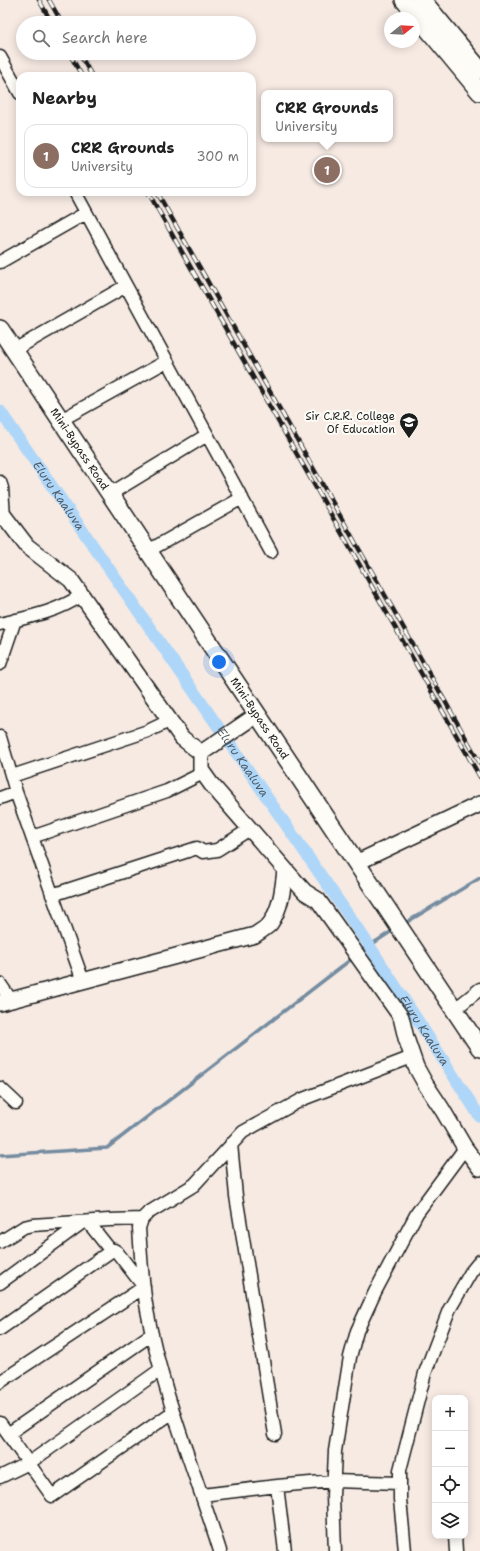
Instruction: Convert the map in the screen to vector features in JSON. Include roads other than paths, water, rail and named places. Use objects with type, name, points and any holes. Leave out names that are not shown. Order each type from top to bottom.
[{"type":"main road","points":[[404,0],[480,92]]},
{"type":"main road","points":[[422,0],[480,70]]},
{"type":"main road","name":"Mini-Bypass Road","points":[[0,329],[148,551],[251,719],[358,865],[480,1048]]},
{"type":"street","points":[[0,57],[16,86]]},
{"type":"street","points":[[77,196],[271,552]]},
{"type":"street","points":[[0,262],[86,213]]},
{"type":"street","points":[[14,350],[126,286]]},
{"type":"street","points":[[61,420],[167,361]]},
{"type":"street","points":[[110,494],[207,435]]},
{"type":"street","points":[[0,482],[2,488],[2,517],[27,546],[71,580],[169,721],[182,738],[201,753]]},
{"type":"street","points":[[148,551],[242,498]]},
{"type":"street","points":[[0,624],[40,614],[69,604],[82,595]]},
{"type":"street","points":[[0,664],[15,620]]},
{"type":"street","points":[[201,753],[251,719]]},
{"type":"street","points":[[12,776],[148,731],[169,721]]},
{"type":"street","points":[[0,740],[16,792],[83,981]]},
{"type":"street","points":[[201,753],[201,770],[203,773],[285,870],[305,892],[318,900],[401,1018],[412,1057],[426,1086],[442,1109],[465,1148],[480,1168]]},
{"type":"street","points":[[32,837],[167,791],[203,773]]},
{"type":"street","points":[[0,798],[16,792]]},
{"type":"street","points":[[358,865],[480,804]]},
{"type":"street","points":[[52,895],[197,848],[203,852],[217,850],[250,829]]},
{"type":"street","points":[[0,984],[5,1001],[255,935],[269,925],[278,909],[282,894],[285,870]]},
{"type":"street","points":[[454,1010],[480,989]]},
{"type":"street","points":[[220,1551],[160,1370],[144,1286],[140,1228],[142,1219],[148,1213],[194,1185],[243,1132],[303,1099],[412,1057]]},
{"type":"street","points":[[0,1088],[16,1103]]},
{"type":"street","points":[[231,1144],[236,1196],[275,1434]]},
{"type":"street","points":[[335,1551],[333,1481],[335,1451],[350,1357],[357,1331],[375,1292],[416,1213],[465,1148]]},
{"type":"street","points":[[1,1241],[24,1227],[109,1220],[142,1219]]},
{"type":"street","points":[[85,1222],[110,1251]]},
{"type":"street","points":[[0,1283],[85,1222]]},
{"type":"street","points":[[0,1329],[110,1251],[114,1250],[117,1252],[144,1286]]},
{"type":"street","points":[[405,1551],[400,1470],[425,1373],[449,1310],[471,1272],[480,1261]]},
{"type":"street","points":[[0,1382],[144,1286]]},
{"type":"street","points":[[8,1434],[152,1334]]},
{"type":"street","points":[[0,1477],[29,1463],[160,1370]]},
{"type":"street","points":[[0,1423],[52,1496],[173,1412]]},
{"type":"street","points":[[202,1495],[333,1481],[400,1483]]},
{"type":"street","points":[[277,1486],[285,1551]]},
{"type":"street","points":[[455,1539],[456,1551]]},
{"type":"waterway","name":"Eluru Kaaluva","points":[[0,411],[369,945],[480,1117]]},
{"type":"waterway","points":[[402,925],[480,878]]},
{"type":"waterway","points":[[360,952],[395,929]]},
{"type":"waterway","points":[[0,1155],[107,1148],[354,957]]},
{"type":"railway","points":[[39,0],[48,16]]},
{"type":"railway","points":[[49,0],[58,16]]},
{"type":"railway","points":[[73,60],[80,72]]},
{"type":"railway","points":[[83,60],[90,72]]},
{"type":"railway","points":[[150,196],[480,777]]},
{"type":"railway","points":[[159,196],[480,763]]},
{"type":"place","name":"CRR Grounds","points":[[327,170]]},
{"type":"place","name":"Sir C.R.R. College Of Education","points":[[409,439]]}]
